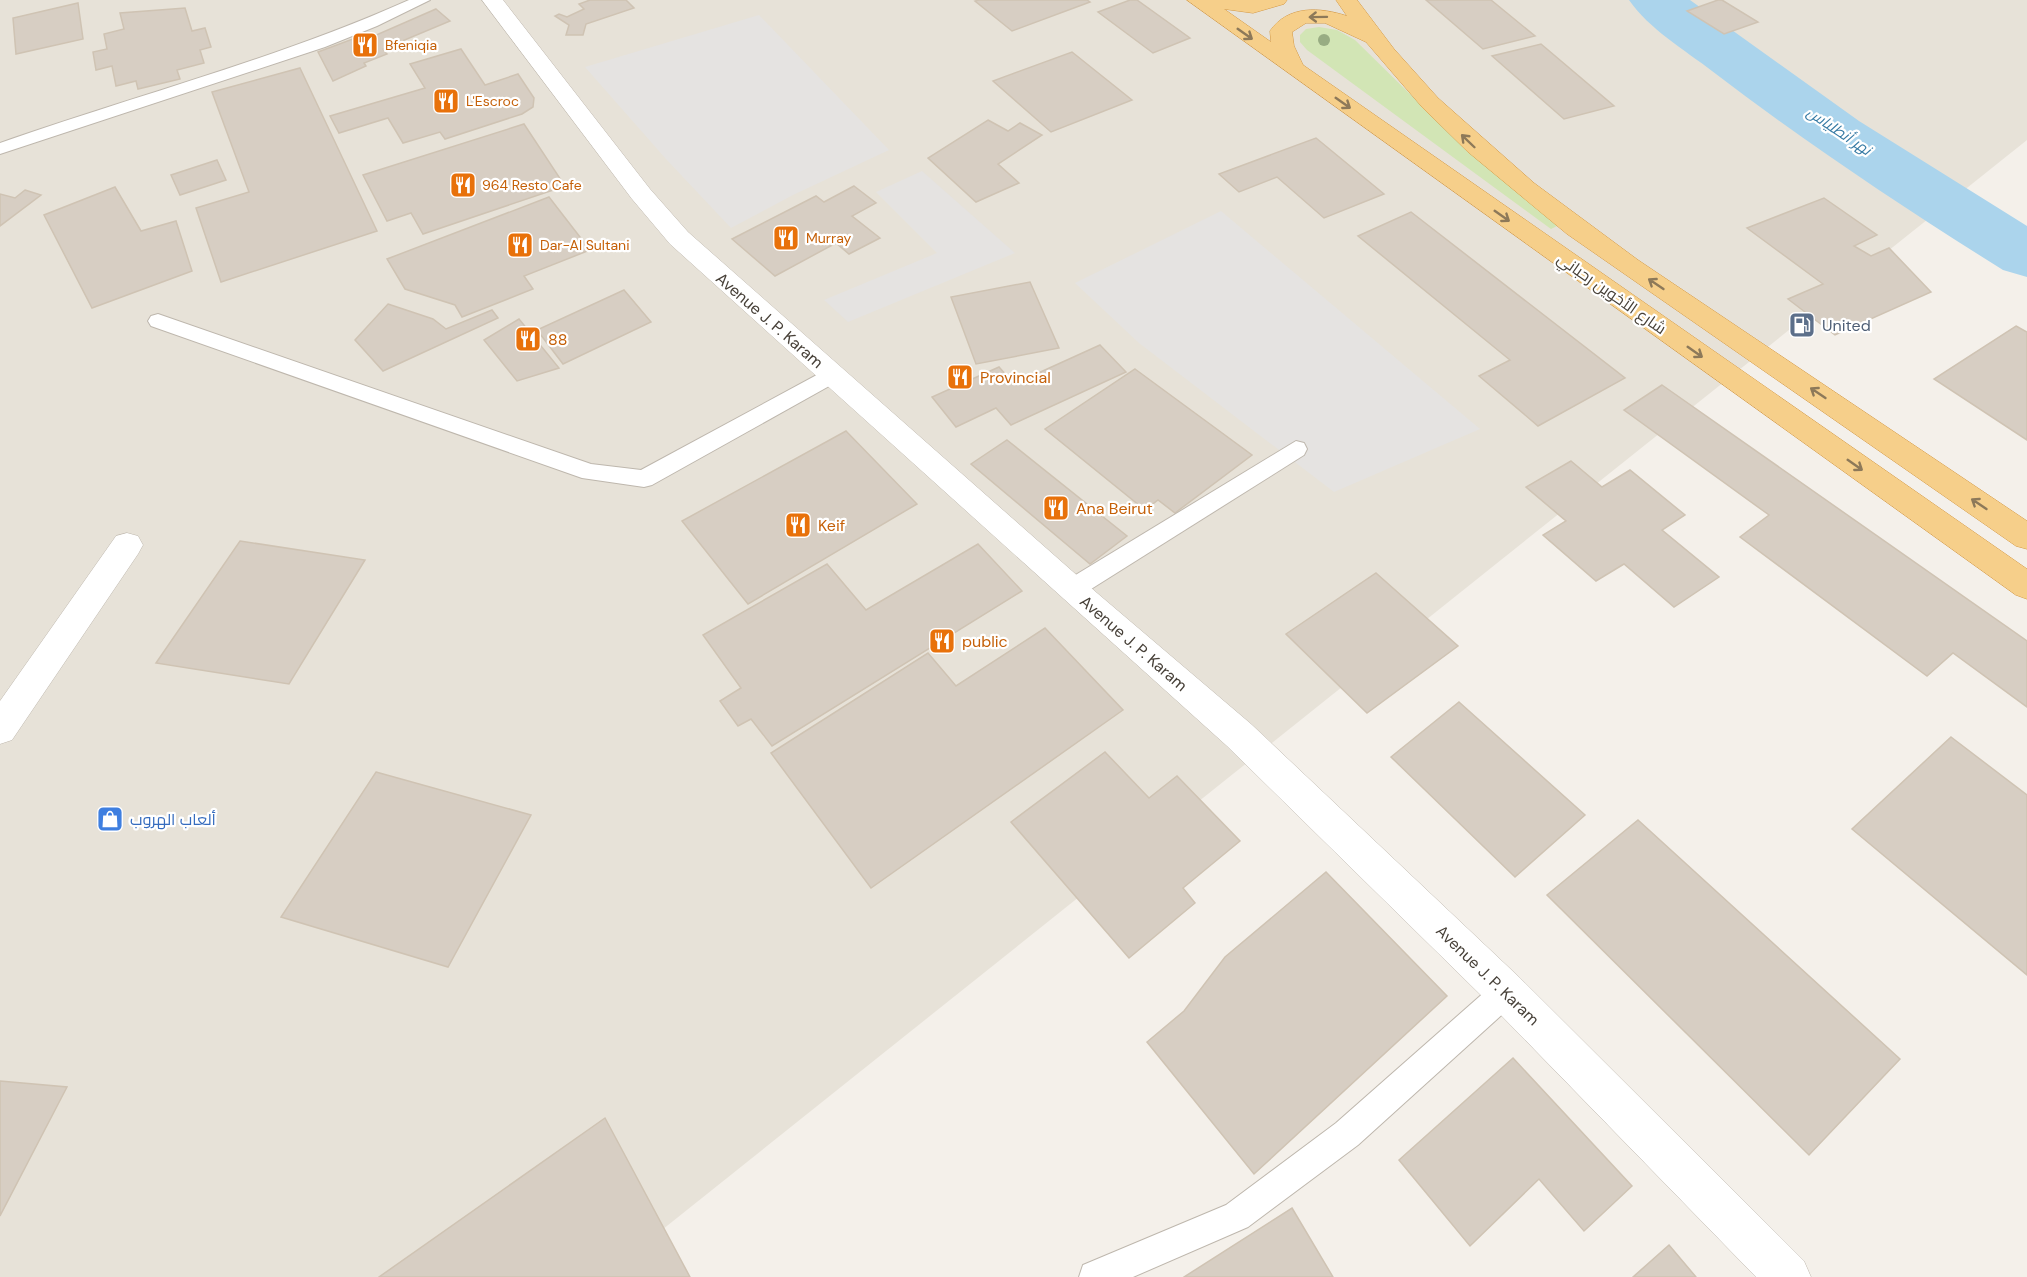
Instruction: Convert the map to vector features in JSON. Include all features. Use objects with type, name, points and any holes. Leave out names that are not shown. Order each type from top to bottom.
[{"type":"highway","name":"شارع الأخوين رحباني","points":[[1197,0],[2027,586]]},
{"type":"highway","points":[[1204,0],[1253,7],[1277,0]]},
{"type":"highway","name":"شارع الأخوين رحباني","points":[[1346,0],[1372,37],[1428,101],[1514,182],[1631,267],[2027,537]]},
{"type":"highway","points":[[1295,69],[1286,54],[1280,35],[1291,21],[1316,16],[1338,18],[1350,22],[1372,37]]},
{"type":"street","name":"Avenue J. P. Karam","points":[[492,0],[641,194],[679,238],[1239,735],[1506,992],[1788,1277]]},
{"type":"street","points":[[0,729],[127,544]]},
{"type":"lane","points":[[0,149],[109,110],[292,54],[422,0]]},
{"type":"lane","points":[[158,321],[590,472],[644,479],[833,375]]},
{"type":"lane","points":[[1072,589],[1296,449]]},
{"type":"lane","points":[[1095,1277],[1237,1216],[1347,1134],[1506,992]]},
{"type":"shaded area","points":[[0,0],[2027,0],[2027,140],[603,1277],[0,1277]]},
{"type":"shaded area","points":[[759,15],[889,150],[793,195],[731,228],[585,67]]},
{"type":"shaded area","points":[[922,171],[1015,253],[848,322],[824,300],[937,253],[876,192]]},
{"type":"shaded area","points":[[1221,211],[1480,429],[1334,492],[1139,343],[1075,283]]},
{"type":"green space","points":[[1319,27],[1337,30],[1355,40],[1466,149],[1559,225],[1551,229],[1307,50],[1300,42],[1300,35],[1306,29]]},
{"type":"building","points":[[590,0],[626,0],[634,8],[586,24],[583,35],[566,35],[569,25],[555,16],[559,14],[567,17],[584,9],[579,4]]},
{"type":"building","points":[[1087,0],[1090,2],[1012,31],[975,1]]},
{"type":"building","points":[[1130,0],[1137,0],[1190,38],[1153,53],[1098,12]]},
{"type":"building","points":[[1426,0],[1491,0],[1535,36],[1483,49]]},
{"type":"building","points":[[1722,0],[1758,22],[1724,34],[1687,11]]},
{"type":"building","points":[[78,3],[83,39],[16,54],[13,18]]},
{"type":"building","points":[[185,8],[192,31],[205,28],[211,47],[200,50],[204,63],[177,70],[180,79],[138,89],[136,81],[116,86],[112,66],[96,70],[93,52],[107,49],[104,34],[124,29],[120,13]]},
{"type":"building","name":"Bfeniqia","points":[[436,9],[450,21],[383,49],[387,54],[364,63],[366,66],[333,81],[318,52],[358,37],[365,40]]},
{"type":"building","points":[[1541,44],[1614,106],[1564,119],[1492,56]]},
{"type":"building","points":[[461,49],[485,85],[518,74],[534,98],[533,107],[522,114],[445,139],[440,132],[403,143],[388,118],[339,133],[330,116],[425,88],[410,64]]},
{"type":"building","points":[[1072,52],[1132,100],[1051,132],[993,81]]},
{"type":"building","points":[[300,68],[377,231],[221,282],[196,208],[249,192],[212,92]]},
{"type":"building","points":[[988,120],[1008,131],[1020,123],[1042,135],[998,164],[1019,183],[976,202],[928,158]]},
{"type":"building","points":[[524,124],[565,186],[423,234],[411,213],[387,221],[363,175]]},
{"type":"building","points":[[1316,138],[1384,194],[1324,218],[1277,177],[1239,192],[1219,174]]},
{"type":"building","points":[[217,160],[226,180],[180,195],[171,175]]},
{"type":"building","points":[[854,186],[876,203],[852,216],[880,238],[849,254],[836,243],[775,276],[732,239],[816,196],[824,202]]},
{"type":"building","points":[[115,187],[141,231],[176,221],[192,271],[92,308],[44,215]]},
{"type":"building","points":[[25,190],[41,195],[0,226],[0,194],[15,198]]},
{"type":"building","points":[[549,197],[590,250],[524,276],[533,289],[462,317],[455,305],[405,289],[387,259]]},
{"type":"building","points":[[1824,198],[1877,235],[1854,246],[1871,256],[1889,248],[1931,292],[1835,335],[1788,299],[1823,284],[1747,228]]},
{"type":"building","points":[[1411,212],[1625,378],[1538,426],[1479,376],[1510,360],[1358,236]]},
{"type":"building","points":[[1030,282],[1059,348],[976,364],[951,297]]},
{"type":"building","points":[[624,290],[651,322],[563,364],[537,330]]},
{"type":"building","points":[[388,304],[433,319],[446,329],[492,310],[498,318],[383,371],[355,340]]},
{"type":"building","points":[[519,319],[559,368],[517,381],[484,340]]},
{"type":"building","points":[[2016,326],[2027,332],[2027,440],[1934,379]]},
{"type":"building","points":[[1100,345],[1126,372],[1011,425],[996,408],[956,427],[932,397],[999,367],[1014,384]]},
{"type":"building","points":[[1135,369],[1252,455],[1175,513],[1158,500],[1145,510],[1045,429]]},
{"type":"building","points":[[1662,385],[2027,641],[2027,707],[1953,653],[1927,676],[1740,537],[1769,515],[1624,410]]},
{"type":"building","points":[[846,431],[917,504],[748,604],[682,521]]},
{"type":"building","points":[[1007,440],[1127,536],[1090,564],[971,464]]},
{"type":"building","points":[[1571,461],[1602,487],[1630,470],[1685,515],[1662,530],[1719,577],[1674,607],[1624,564],[1596,581],[1543,535],[1566,521],[1526,487]]},
{"type":"building","points":[[240,541],[365,560],[289,684],[156,663]]},
{"type":"building","points":[[978,544],[1022,591],[772,746],[751,719],[738,726],[720,701],[741,688],[703,635],[827,564],[866,610]]},
{"type":"building","points":[[1376,573],[1458,646],[1367,713],[1286,634]]},
{"type":"building","points":[[1045,628],[1123,710],[871,888],[771,753],[928,653],[956,686]]},
{"type":"building","points":[[1459,702],[1585,815],[1515,877],[1391,757]]},
{"type":"building","points":[[1951,737],[2027,795],[2027,975],[1852,829]]},
{"type":"building","points":[[1105,752],[1149,798],[1177,776],[1240,841],[1183,888],[1195,903],[1129,958],[1011,822]]},
{"type":"building","points":[[376,772],[531,815],[448,967],[281,917]]},
{"type":"building","points":[[1638,820],[1900,1059],[1809,1155],[1547,895]]},
{"type":"building","points":[[1326,872],[1447,996],[1254,1174],[1147,1042],[1184,1011],[1225,957]]},
{"type":"building","points":[[1513,1058],[1632,1186],[1584,1231],[1539,1179],[1470,1246],[1399,1160]]},
{"type":"building","points":[[0,1081],[67,1087],[0,1216]]},
{"type":"building","points":[[605,1118],[690,1277],[379,1277]]},
{"type":"building","points":[[1292,1208],[1333,1277],[1184,1277]]},
{"type":"building","points":[[1669,1245],[1696,1277],[1633,1277]]},
{"type":"waterway","name":"نهر أنطلياس","points":[[1656,0],[1837,134],[2027,255]]},
{"type":"place","name":"Bfeniqia","points":[[365,45]]},
{"type":"place","name":"L'Escroc","points":[[446,101]]},
{"type":"place","name":"964 Resto Cafe","points":[[463,185]]},
{"type":"place","name":"Murray","points":[[786,238]]},
{"type":"place","name":"Dar-Al Sultani","points":[[520,245]]},
{"type":"place","name":"United","points":[[1802,325]]},
{"type":"place","name":"88","points":[[528,339]]},
{"type":"place","name":"Provincial","points":[[960,377]]},
{"type":"place","name":"Ana Beirut","points":[[1056,508]]},
{"type":"place","name":"Keif","points":[[798,525]]},
{"type":"place","name":"public","points":[[942,641]]},
{"type":"place","name":"ألعاب الهروب","points":[[110,819]]}]
